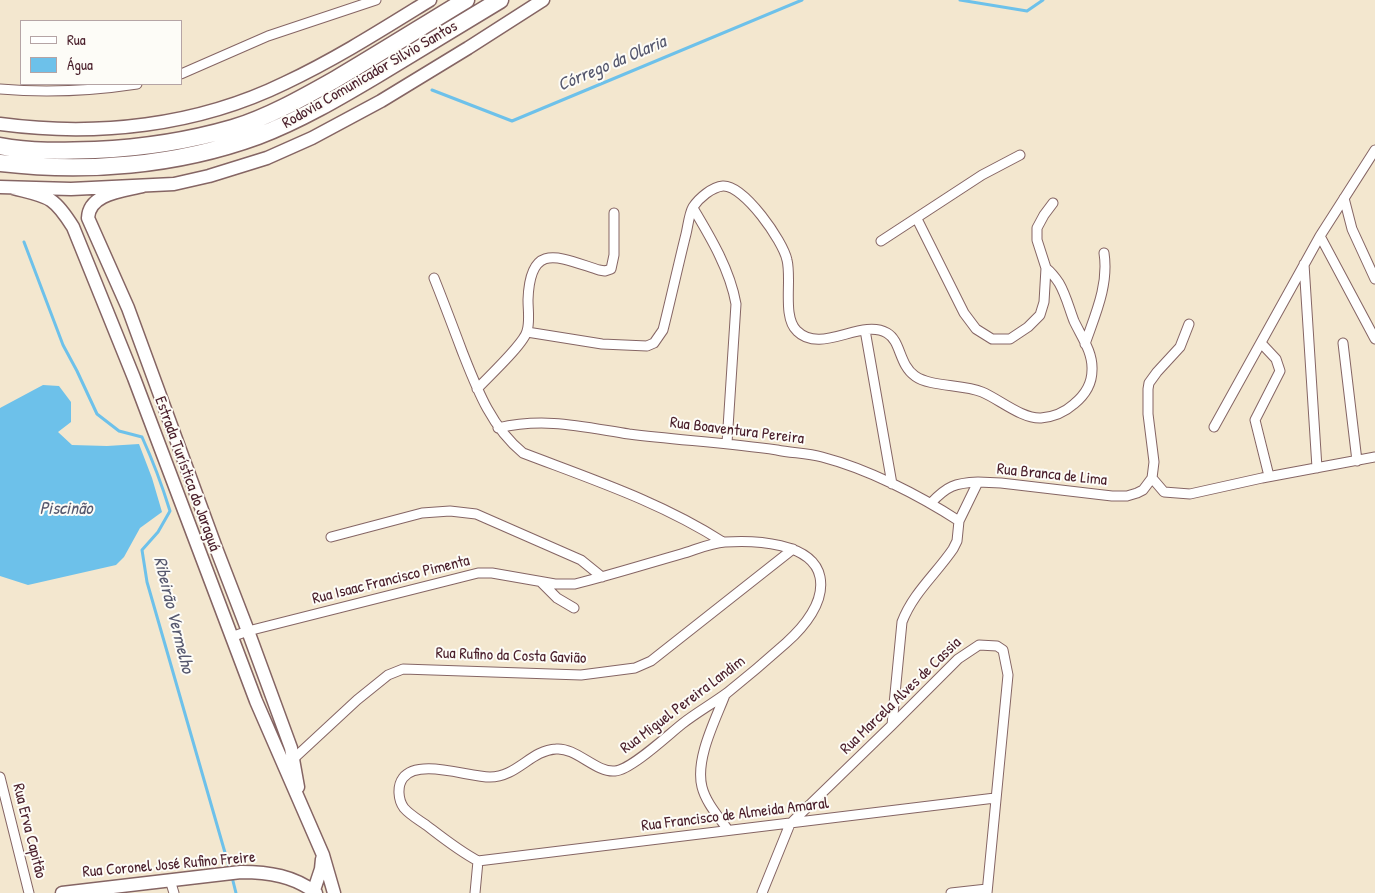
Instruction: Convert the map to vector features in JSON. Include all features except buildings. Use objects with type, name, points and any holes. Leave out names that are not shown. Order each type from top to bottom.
[{"type":"highway","name":"Rodovia Comunicador Silvio Santos","points":[[0,146],[44,150],[111,149],[168,143],[234,127],[309,94],[466,0]]},
{"type":"highway","name":"Rodovia Comunicador Silvio Santos","points":[[0,163],[68,168],[138,164],[188,156],[236,143],[283,126],[316,109],[500,0]]},
{"type":"main road","points":[[0,124],[34,128],[109,129],[144,126],[209,112],[284,84],[340,55],[430,0]]},
{"type":"main road","points":[[0,187],[71,189],[174,184],[209,176],[267,158],[295,146],[381,101],[543,0]]},
{"type":"main road","name":"Estrada Turística do Jaraguá","points":[[143,186],[99,199],[91,204],[88,210],[88,218],[128,308],[248,631],[291,748],[289,764]]},
{"type":"main road","name":"Estrada Turística do Jaraguá","points":[[13,188],[47,197],[60,208],[73,227],[124,351],[231,637],[289,764],[300,802],[323,855],[334,893]]},
{"type":"main road","points":[[314,892],[323,855]]},
{"type":"main road","name":"Rua Coronel José Rufino Freire","points":[[62,893],[241,872],[258,872],[290,877],[314,892]]},
{"type":"main road","name":"Rua Coronel José Rufino Freire","points":[[279,875],[300,893]]},
{"type":"street","points":[[182,74],[268,36],[376,0]]},
{"type":"street","points":[[0,88],[25,91],[76,91],[128,85]]},
{"type":"street","points":[[1214,428],[1320,236],[1375,150]]},
{"type":"street","points":[[881,241],[982,175],[1020,155]]},
{"type":"street","points":[[527,332],[602,344],[647,346],[654,343],[663,330],[692,208],[712,190],[723,186],[746,198],[784,250],[789,271],[790,320],[796,331],[802,336],[819,340],[865,330],[882,330],[893,339],[904,365],[913,375],[921,380],[981,392],[1029,417],[1040,418],[1064,412],[1076,403],[1087,390],[1093,368],[1092,359],[1062,289],[1054,275],[1046,268]]},
{"type":"street","points":[[1344,198],[1352,229],[1375,279]]},
{"type":"street","points":[[917,219],[964,313],[976,329],[992,339],[1010,339],[1023,331],[1040,315],[1044,302],[1046,268],[1037,240],[1037,228],[1053,203]]},
{"type":"street","points":[[692,208],[725,268],[733,287],[736,304],[727,443]]},
{"type":"street","points":[[477,389],[518,345],[527,332],[531,273],[535,265],[548,258],[556,258],[599,270],[609,270],[613,264],[614,256],[614,213]]},
{"type":"street","points":[[1320,236],[1375,339]]},
{"type":"street","points":[[1085,344],[1101,298],[1106,267],[1104,253]]},
{"type":"street","points":[[1304,264],[1317,468]]},
{"type":"street","points":[[434,278],[477,389],[498,428],[511,443],[523,453],[658,506],[701,528],[723,542]]},
{"type":"street","points":[[1189,324],[1180,347],[1152,378],[1148,389],[1149,422],[1154,462],[1152,478],[1164,492],[1190,494],[1269,476],[1375,458]]},
{"type":"street","points":[[865,330],[892,484]]},
{"type":"street","points":[[1261,343],[1276,359],[1280,371],[1255,420],[1269,476]]},
{"type":"street","points":[[1343,343],[1357,461]]},
{"type":"street","name":"Rua Boaventura Pereira","points":[[498,428],[529,423],[566,423],[630,434],[727,443],[820,457],[846,465],[892,484],[931,503],[959,521]]},
{"type":"street","name":"Rua Branca de Lima","points":[[892,725],[902,622],[915,596],[953,549],[957,540],[959,521],[978,482],[1120,496],[1137,494],[1152,478]]},
{"type":"street","points":[[931,503],[950,486],[978,482]]},
{"type":"street","points":[[331,537],[422,513],[450,511],[476,514],[580,560],[602,577]]},
{"type":"street","name":"Rua Isaac Francisco Pimenta","points":[[231,637],[248,631],[478,573],[492,573],[555,584],[576,584],[723,542],[757,543],[793,549]]},
{"type":"street","name":"Rua Miguel Pereira Landim","points":[[478,861],[464,854],[405,809],[399,798],[399,788],[401,780],[406,775],[412,771],[426,768],[495,777],[514,772],[537,755],[556,749],[570,752],[606,770],[616,771],[636,760],[683,723],[726,694],[793,636],[808,619],[820,593],[820,576],[815,566],[803,553],[793,549]]},
{"type":"street","name":"Rua Rufino da Costa Gavião","points":[[289,764],[357,700],[388,676],[403,669],[581,675],[618,671],[651,661],[793,549]]},
{"type":"street","points":[[540,582],[557,598],[574,608]]},
{"type":"street","name":"Rua Marcela Alves de Cassia","points":[[762,893],[790,824],[958,659],[971,648],[986,644],[997,646],[1003,650],[1008,674],[987,891]]},
{"type":"street","points":[[726,694],[702,758],[701,773],[702,787],[708,801],[728,830]]},
{"type":"street","name":"Rua Erva Capitão","points":[[0,777],[3,800],[30,893]]},
{"type":"street","name":"Rua Francisco de Almeida Amaral","points":[[478,861],[995,798]]},
{"type":"street","points":[[475,893],[478,861]]},
{"type":"street","points":[[170,880],[174,893]]},
{"type":"street","points":[[951,893],[987,891]]},
{"type":"water","name":"Piscinão","points":[[43,385],[59,386],[71,402],[71,422],[58,432],[72,445],[107,446],[139,444],[162,512],[140,528],[124,557],[116,565],[28,585],[0,576],[0,408]]},
{"type":"waterway","name":"Córrego da Olaria","points":[[432,90],[512,121],[802,0]]},
{"type":"waterway","name":"Córrego da Olaria","points":[[960,0],[1027,11],[1043,0]]},
{"type":"waterway","name":"Ribeirão Vermelho","points":[[24,242],[63,345],[97,414],[119,431],[142,437],[167,501],[170,511],[158,532],[142,550],[147,582],[230,870]]},
{"type":"waterway","name":"Ribeirão Vermelho","points":[[232,877],[236,893]]}]
